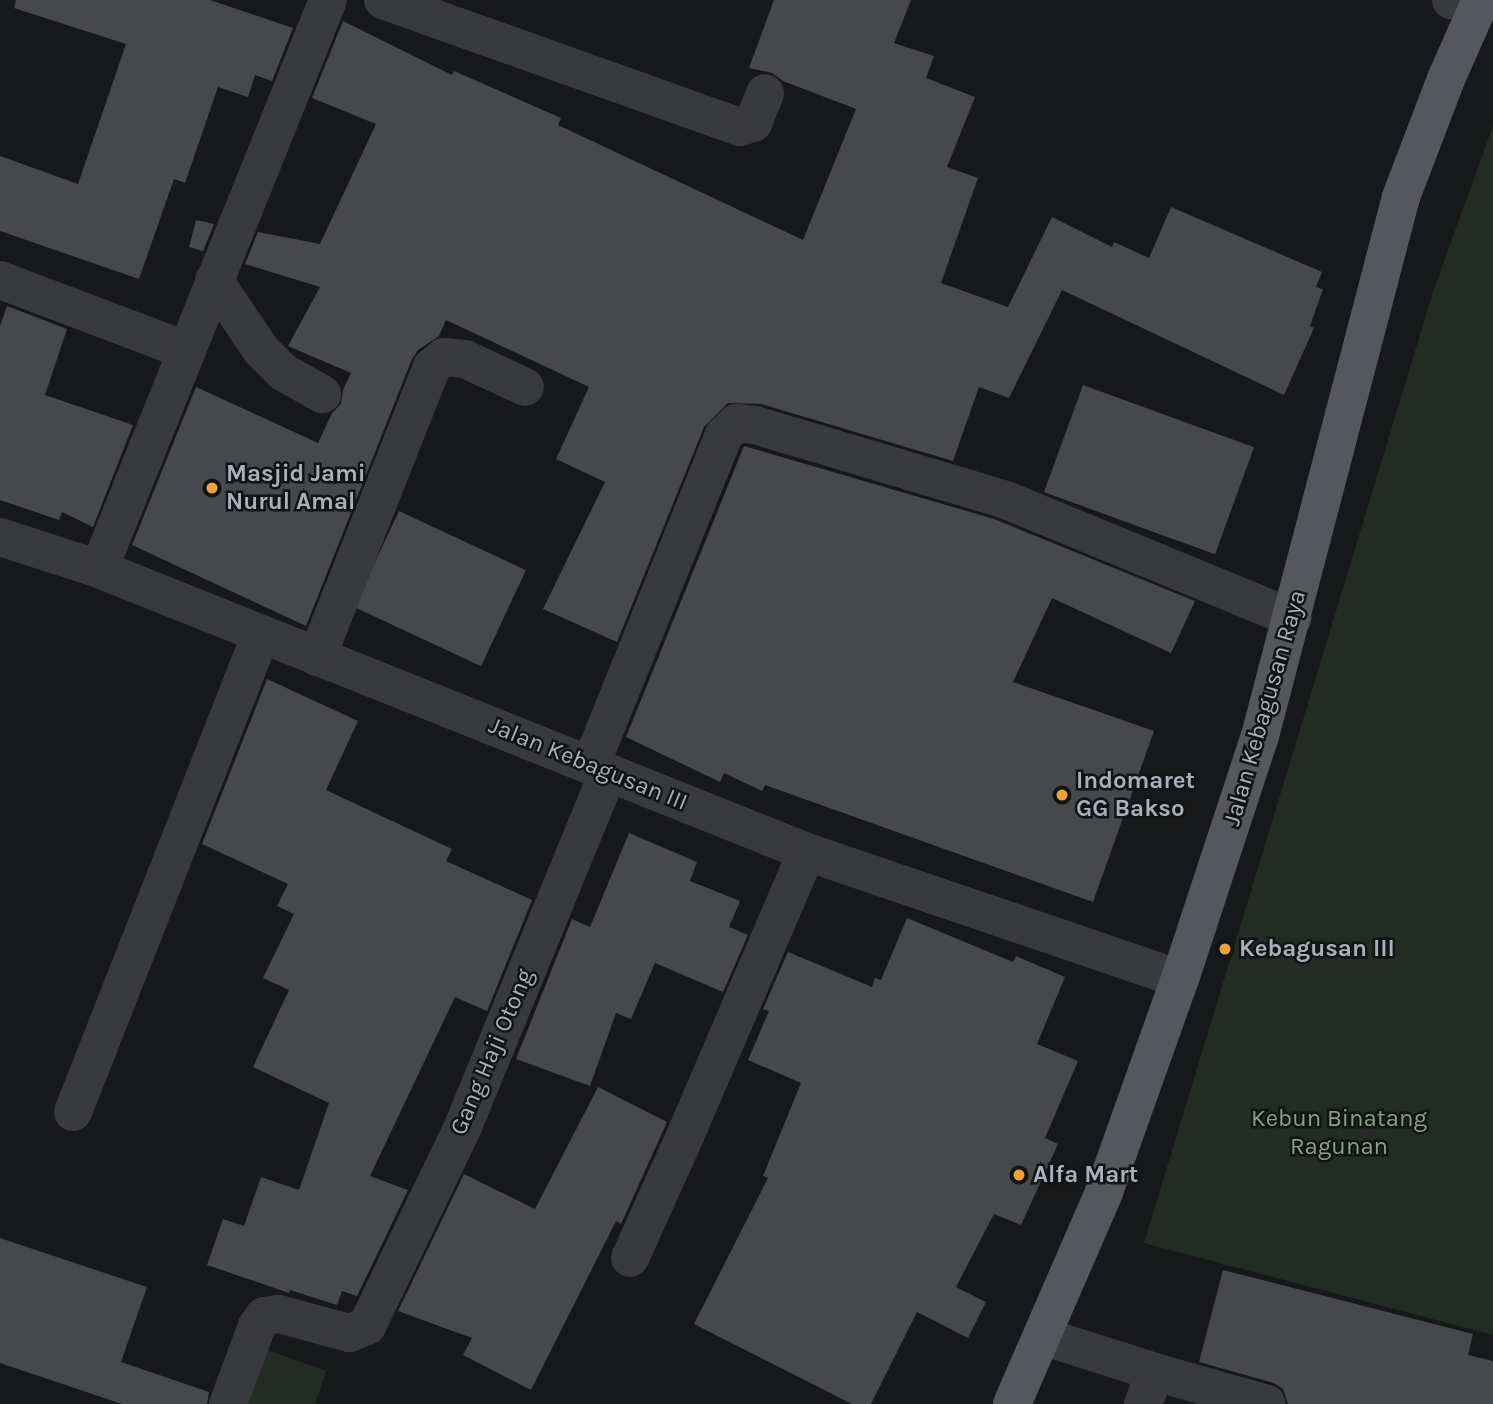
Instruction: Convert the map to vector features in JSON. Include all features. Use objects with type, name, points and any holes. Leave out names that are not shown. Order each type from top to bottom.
[{"type":"main road","name":"Jalan Kebagusan Raya","points":[[1012,1404],[1104,1192],[1180,979],[1260,736],[1401,197],[1446,79],[1470,2]]},
{"type":"street","points":[[383,0],[740,127],[753,123],[765,93]]},
{"type":"street","points":[[99,569],[320,2]]},
{"type":"street","points":[[214,279],[261,351],[283,372],[322,394]]},
{"type":"street","points":[[0,281],[185,350]]},
{"type":"street","points":[[317,657],[432,367],[444,357],[465,359],[526,387]]},
{"type":"street","name":"Gang Haji Otong","points":[[228,1404],[257,1326],[264,1316],[279,1314],[349,1333],[368,1326],[464,1124],[724,435],[736,423],[755,425],[1006,499],[1293,618]]},
{"type":"street","name":"Jalan Kebagusan III","points":[[0,537],[99,569],[807,852],[1180,979]]},
{"type":"street","points":[[73,1112],[261,634]]},
{"type":"street","points":[[630,1258],[807,852]]},
{"type":"street","points":[[1042,1336],[1149,1388],[1268,1404]]},
{"type":"green space","name":"Kebun Binatang Ragunan","points":[[1493,126],[1493,1335],[1144,1243],[1433,292]]},
{"type":"green space","points":[[267,1350],[326,1371],[315,1404],[248,1404]]},
{"type":"building","points":[[16,0],[210,0],[293,28],[272,81],[255,75],[248,97],[218,87],[185,183],[174,179],[139,279],[0,231],[0,156],[78,184],[126,44],[14,8]]},
{"type":"building","points":[[774,0],[911,0],[894,43],[934,56],[926,78],[975,97],[947,167],[978,178],[941,283],[1008,307],[1052,217],[1112,247],[1114,242],[1149,258],[1171,207],[1322,272],[1316,287],[1323,289],[1310,326],[1314,328],[1284,395],[1062,290],[1009,398],[979,387],[953,461],[761,404],[728,403],[704,427],[617,642],[543,609],[605,482],[556,459],[589,387],[446,320],[439,336],[418,350],[412,359],[306,626],[132,545],[196,387],[318,443],[332,413],[341,404],[343,390],[351,373],[288,346],[320,287],[245,264],[258,232],[320,244],[376,124],[312,98],[343,21],[452,75],[454,71],[561,118],[558,125],[803,240],[856,109],[783,81],[772,73],[749,68]]},
{"type":"building","points":[[196,220],[214,224],[203,251],[189,247]]},
{"type":"building","points":[[7,306],[67,329],[45,395],[133,425],[93,527],[62,512],[59,520],[0,500],[0,326]]},
{"type":"building","points":[[1083,385],[1254,447],[1215,554],[1044,492]]},
{"type":"building","points":[[744,446],[994,519],[1195,601],[1171,653],[1052,598],[1013,682],[1154,731],[1093,902],[765,785],[762,791],[724,773],[720,782],[626,737]]},
{"type":"building","points":[[399,511],[526,570],[481,666],[354,607]]},
{"type":"building","points":[[267,679],[358,721],[326,790],[452,849],[446,861],[532,900],[487,1011],[455,997],[370,1176],[408,1190],[357,1296],[342,1291],[337,1305],[290,1290],[289,1293],[207,1265],[223,1219],[244,1226],[261,1177],[299,1190],[329,1103],[253,1067],[289,990],[263,978],[294,914],[277,906],[288,884],[202,844]]},
{"type":"building","points":[[629,833],[697,862],[690,881],[740,901],[729,927],[748,935],[723,992],[655,963],[631,1019],[616,1013],[590,1086],[516,1059],[572,919],[590,927]]},
{"type":"building","points":[[907,918],[1013,962],[1016,956],[1065,977],[1037,1044],[1078,1061],[1045,1138],[1058,1144],[1021,1225],[994,1214],[956,1287],[986,1302],[968,1338],[917,1312],[871,1404],[852,1404],[694,1324],[768,1178],[763,1176],[801,1083],[748,1060],[769,1011],[763,1009],[788,952],[872,987],[875,978],[881,980]]},
{"type":"building","points":[[598,1087],[667,1122],[621,1224],[616,1221],[531,1390],[463,1355],[472,1338],[398,1311],[464,1174],[535,1209]]},
{"type":"building","points":[[0,1238],[147,1287],[121,1362],[209,1392],[207,1404],[122,1404],[0,1363]]},
{"type":"building","points":[[1223,1270],[1473,1334],[1468,1355],[1493,1361],[1493,1404],[1288,1404],[1283,1389],[1274,1383],[1199,1362]]},
{"type":"place","name":"Masjid Jami Nurul Amal","points":[[212,488]]},
{"type":"place","name":"Indomaret GG Bakso","points":[[1062,795]]},
{"type":"place","name":"Kebagusan III","points":[[1225,949]]},
{"type":"place","name":"Alfa Mart","points":[[1019,1175]]}]
